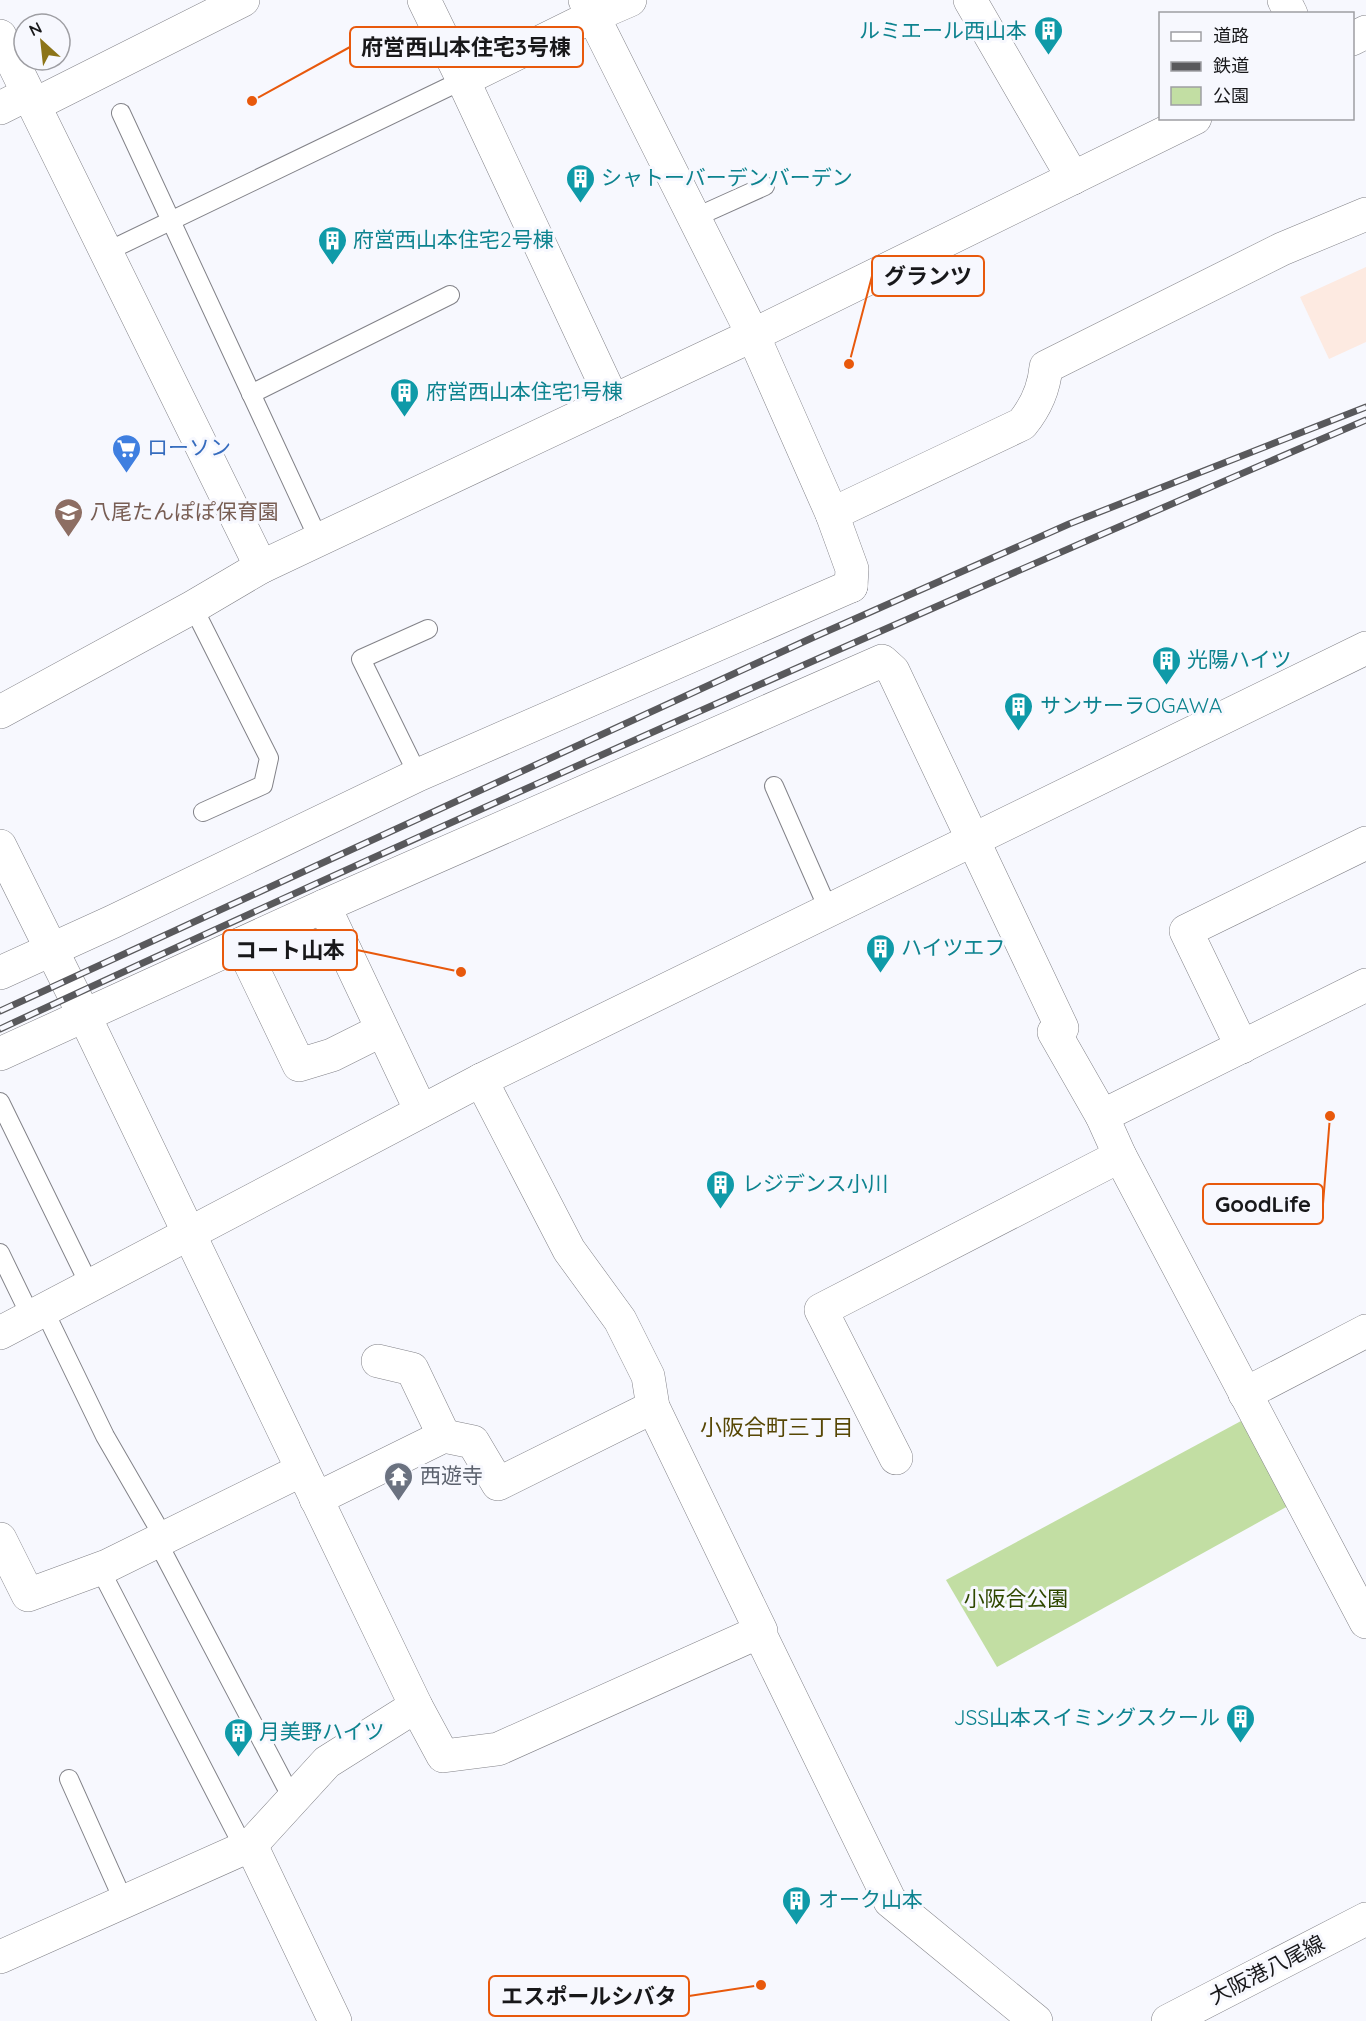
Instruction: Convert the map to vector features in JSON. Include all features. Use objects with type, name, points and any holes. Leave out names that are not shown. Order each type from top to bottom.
[{"type":"street","points":[[20,102],[243,0]]},
{"type":"street","points":[[424,0],[613,401]]},
{"type":"street","points":[[463,80],[589,8],[630,0]]},
{"type":"street","points":[[970,0],[1073,178]]},
{"type":"street","points":[[0,973],[112,922],[418,775],[851,586],[852,569],[832,514],[753,335],[589,8]]},
{"type":"street","points":[[0,36],[20,102],[106,252],[261,567]]},
{"type":"street","points":[[0,712],[193,607],[261,567],[753,335],[1191,120]]},
{"type":"street","points":[[832,514],[1022,423],[1030,414],[1042,392],[1046,367],[1282,249],[1366,214]]},
{"type":"street","points":[[0,1333],[481,1080],[1366,648]]},
{"type":"street","points":[[0,1054],[324,906],[882,661],[893,671],[1062,1028],[1054,1032],[1102,1116],[1120,1156],[1366,1622]]},
{"type":"street","points":[[1242,1047],[1186,931],[1366,843]]},
{"type":"street","points":[[0,846],[190,1234],[416,1706],[443,1756],[498,1749],[759,1632]]},
{"type":"street","points":[[324,906],[421,1111]]},
{"type":"street","points":[[241,944],[299,1065],[333,1055],[382,1030]]},
{"type":"street","points":[[1102,1116],[1366,985]]},
{"type":"street","points":[[481,1080],[569,1250],[620,1320],[648,1376],[653,1407],[890,1901],[1036,2021]]},
{"type":"street","points":[[896,1458],[820,1310],[1120,1156]]},
{"type":"street","points":[[1245,1394],[1366,1331]]},
{"type":"street","points":[[378,1361],[412,1369],[444,1436]]},
{"type":"street","points":[[316,1499],[444,1436],[473,1442],[498,1484],[653,1407]]},
{"type":"street","points":[[0,1539],[28,1595],[100,1569],[302,1470]]},
{"type":"street","points":[[0,1957],[247,1847],[327,1762],[416,1706]]},
{"type":"street","points":[[247,1847],[335,2021]]},
{"type":"street","name":"大阪港八尾線","points":[[1168,2021],[1366,1919]]},
{"type":"lane","points":[[106,252],[463,80]]},
{"type":"lane","points":[[121,113],[319,540]]},
{"type":"lane","points":[[694,218],[765,186]]},
{"type":"lane","points":[[251,394],[450,296]]},
{"type":"lane","points":[[193,607],[269,758],[263,785],[203,812]]},
{"type":"lane","points":[[418,775],[361,659],[428,629]]},
{"type":"lane","points":[[774,786],[829,911]]},
{"type":"lane","points":[[0,1102],[90,1286]]},
{"type":"lane","points":[[0,1253],[38,1313],[160,1539],[292,1800]]},
{"type":"lane","points":[[100,1569],[247,1847]]},
{"type":"lane","points":[[69,1779],[124,1902]]},
{"type":"shaded area","points":[[1366,267],[1366,342],[1329,359],[1300,297]]},
{"type":"green space","name":"小阪合公園","points":[[1241,1421],[1288,1506],[997,1667],[946,1580]]},
{"type":"railway","points":[[0,1011],[814,637],[1069,524],[1366,407]]},
{"type":"railway","points":[[0,1029],[681,720],[1366,420]]},
{"type":"place","name":"ルミエール西山本","points":[[1048,56]]},
{"type":"place","name":"府営西山本住宅3号棟","points":[[252,101]]},
{"type":"place","name":"シャトーバーデンバーデン","points":[[580,204]]},
{"type":"place","name":"府営西山本住宅2号棟","points":[[332,266]]},
{"type":"place","name":"グランツ","points":[[849,364]]},
{"type":"place","name":"府営西山本住宅1号棟","points":[[405,418]]},
{"type":"place","name":"ローソン","points":[[126,474]]},
{"type":"place","name":"八尾たんぽぽ保育園","points":[[69,538]]},
{"type":"place","name":"光陽ハイツ","points":[[1166,686]]},
{"type":"place","name":"サンサーラOGAWA","points":[[1019,732]]},
{"type":"place","name":"コート山本","points":[[461,972]]},
{"type":"place","name":"ハイツエフ","points":[[880,974]]},
{"type":"place","name":"GoodLife","points":[[1330,1116]]},
{"type":"place","name":"レジデンス小川","points":[[721,1210]]},
{"type":"place","name":"西遊寺","points":[[399,1502]]},
{"type":"place","name":"JSS山本スイミングスクール","points":[[1241,1744]]},
{"type":"place","name":"月美野ハイツ","points":[[238,1758]]},
{"type":"place","name":"オーク山本","points":[[797,1926]]},
{"type":"place","name":"エスポールシバタ","points":[[761,1985]]},
{"type":"district","name":"小阪合町三丁目","points":[[777,1427]]}]
